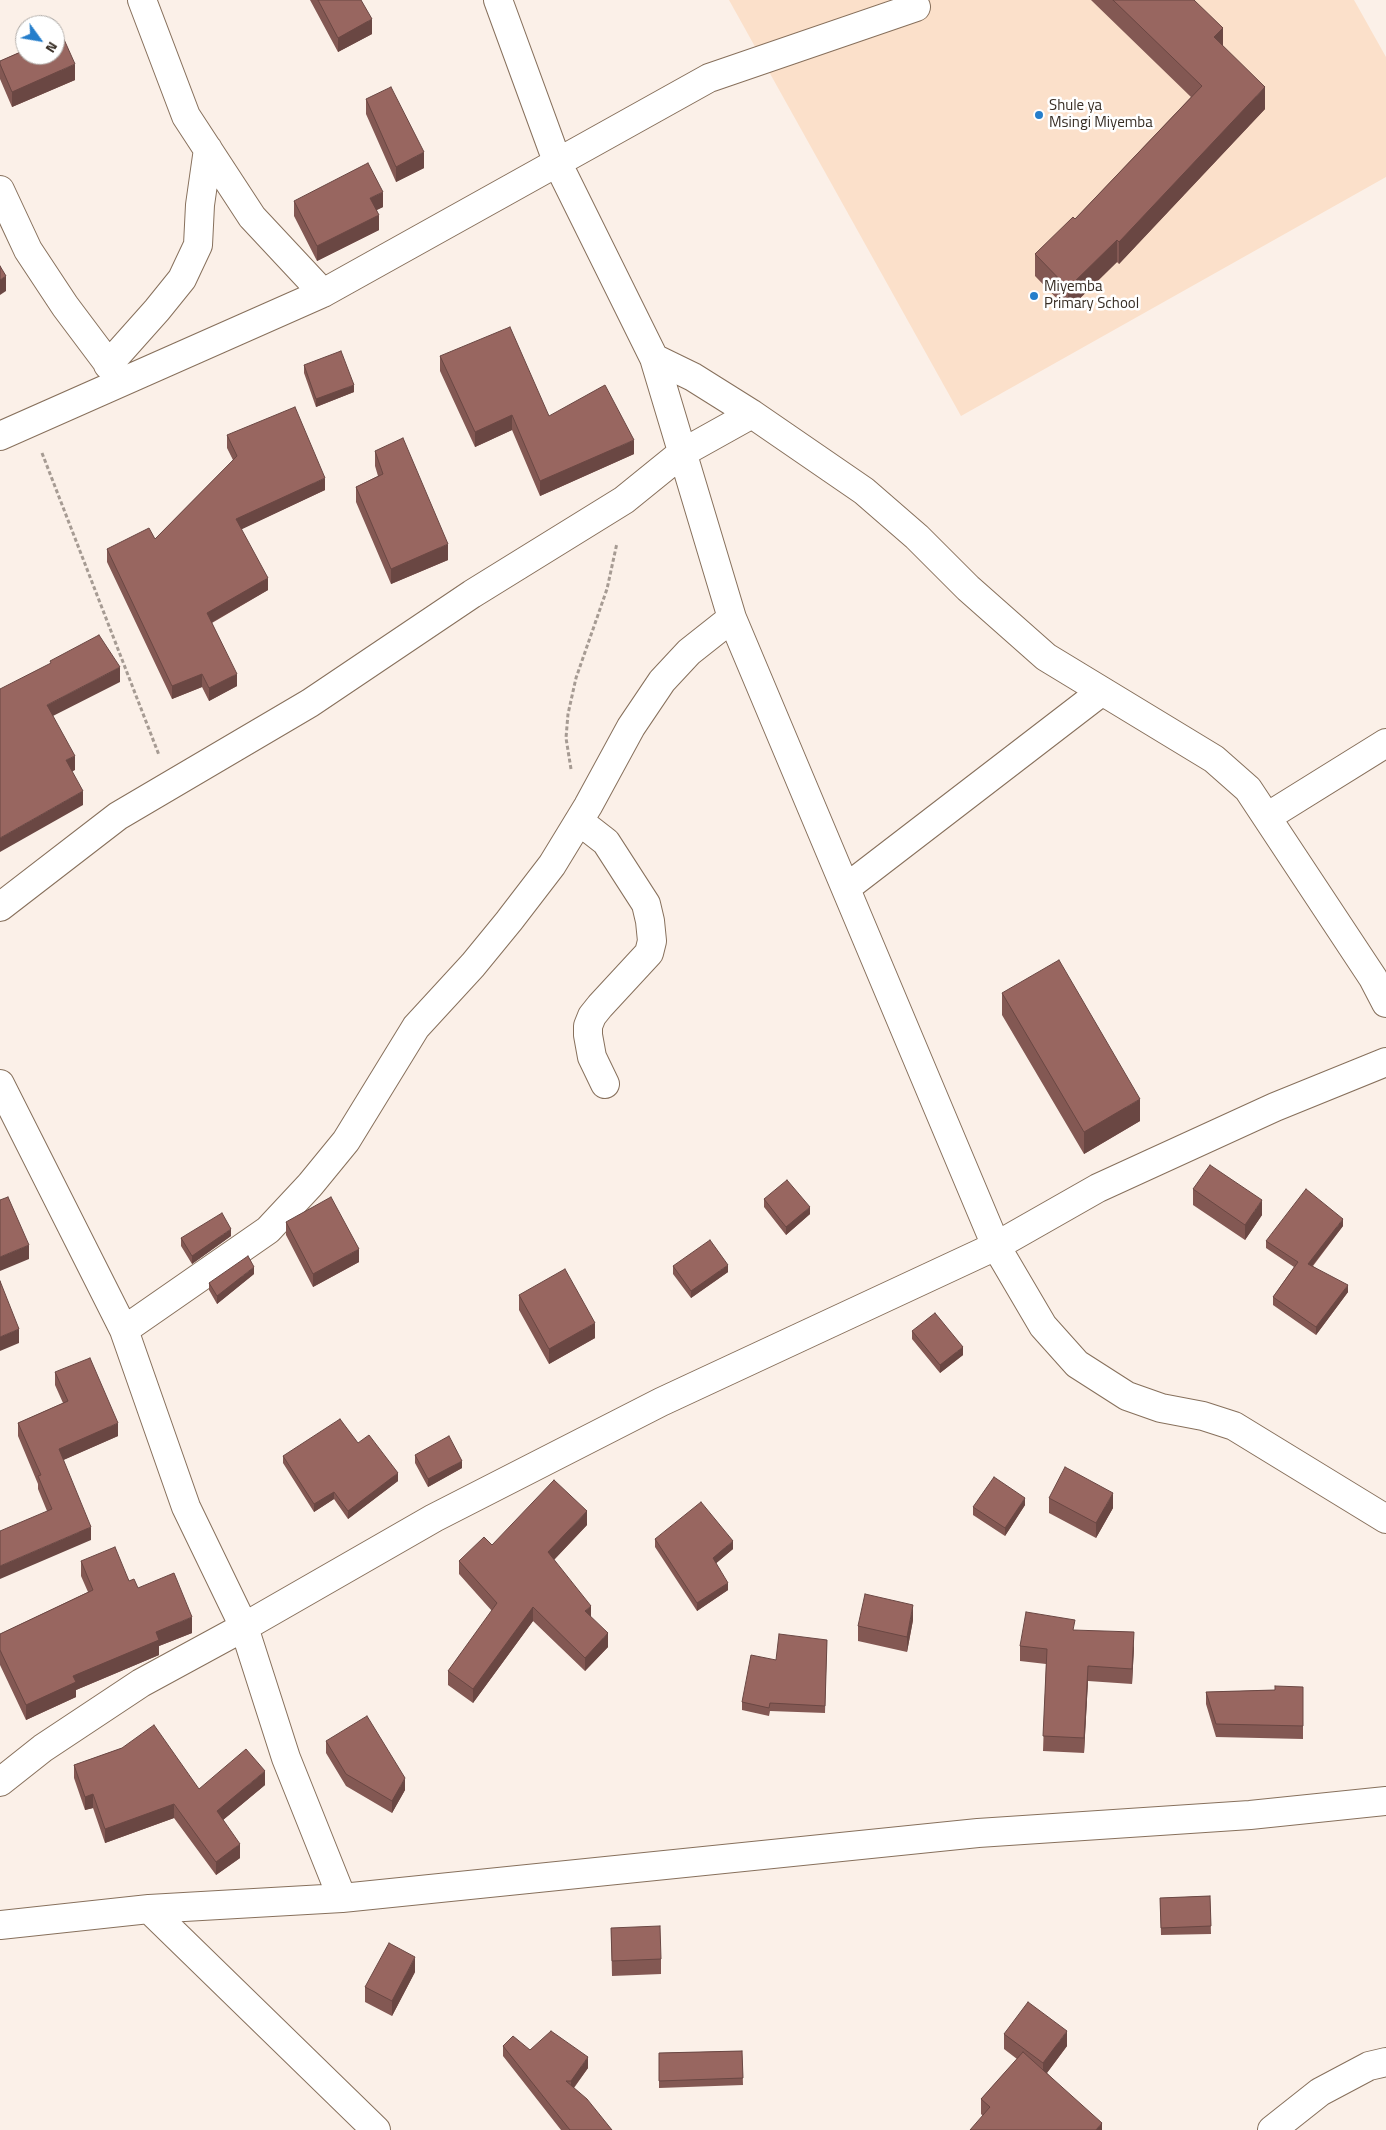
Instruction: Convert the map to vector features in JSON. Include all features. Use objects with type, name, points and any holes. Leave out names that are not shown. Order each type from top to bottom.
[{"type":"street","points":[[142,0],[186,116],[252,217],[323,293]]},
{"type":"street","points":[[498,0],[558,164],[654,358],[732,618],[996,1246],[1043,1326],[1076,1364],[1127,1396],[1161,1408],[1203,1416],[1234,1426],[1386,1519]]},
{"type":"street","points":[[0,436],[30,422],[115,373],[323,293],[558,164],[709,78],[916,8]]},
{"type":"street","points":[[115,373],[157,310],[182,279],[198,246],[200,205],[208,149]]},
{"type":"street","points":[[0,190],[28,250],[115,373]]},
{"type":"street","points":[[654,358],[693,377],[752,414],[864,491],[917,537],[968,588],[1046,657],[1214,759],[1248,789],[1373,978],[1386,1003]]},
{"type":"street","points":[[0,907],[118,816],[310,704],[472,594],[624,500],[682,453],[752,414]]},
{"type":"street","points":[[124,1330],[268,1230],[310,1185],[346,1142],[416,1026],[473,964],[552,865],[581,818],[631,727],[662,680],[688,652],[732,618]]},
{"type":"street","points":[[846,888],[1101,692]]},
{"type":"street","points":[[1267,817],[1386,743]]},
{"type":"street","points":[[581,818],[606,842],[646,904],[652,941],[649,953],[600,1006],[592,1016],[588,1026],[592,1057],[605,1084]]},
{"type":"street","points":[[0,1782],[43,1748],[141,1683],[244,1627],[434,1518],[661,1402],[996,1246],[1098,1188],[1276,1107],[1386,1062]]},
{"type":"street","points":[[0,1084],[124,1330],[186,1507],[244,1627],[286,1758],[342,1898]]},
{"type":"street","points":[[0,1925],[149,1908],[342,1898],[978,1833],[1250,1815],[1386,1800]]},
{"type":"street","points":[[149,1908],[376,2130]]},
{"type":"street","points":[[1272,2130],[1320,2092],[1369,2066],[1386,2062]]},
{"type":"path","points":[[30,422],[142,707],[170,786]]},
{"type":"path","points":[[581,818],[566,738],[568,714],[576,678],[608,589],[624,500]]},
{"type":"shaded area","name":"Miyemba Primary School","points":[[729,0],[1354,0],[1386,57],[1386,177],[961,416]]},
{"type":"building","points":[[318,0],[361,0],[372,19],[338,38]]},
{"type":"building","points":[[1113,0],[1194,0],[1223,28],[1214,37],[1265,87],[1119,242],[1117,240],[1068,288],[1035,254],[1073,217],[1075,219],[1202,86]]},
{"type":"building","points":[[65,42],[75,64],[12,92],[0,61],[15,54],[15,65],[65,65]]},
{"type":"building","points":[[391,87],[424,152],[396,167],[366,99]]},
{"type":"building","points":[[368,163],[383,192],[370,198],[379,215],[317,246],[294,201]]},
{"type":"building","points":[[0,266],[6,276],[0,280]]},
{"type":"building","points":[[510,327],[549,416],[605,385],[634,440],[540,481],[512,415],[475,432],[440,356]]},
{"type":"building","points":[[341,351],[354,385],[316,399],[304,365]]},
{"type":"building","points":[[295,407],[325,478],[236,519],[268,578],[207,613],[237,674],[209,688],[202,674],[172,686],[107,549],[149,528],[155,539],[237,456],[227,435]]},
{"type":"building","points":[[403,438],[448,544],[391,569],[356,487],[383,474],[375,451]]},
{"type":"building","points":[[99,635],[120,667],[47,705],[75,756],[66,760],[83,791],[0,838],[0,689],[51,663],[50,661]]},
{"type":"building","points":[[1059,960],[1140,1099],[1084,1132],[1002,993]]},
{"type":"building","points":[[1210,1165],[1262,1200],[1245,1225],[1193,1189]]},
{"type":"building","points":[[787,1180],[810,1207],[786,1227],[764,1199]]},
{"type":"building","points":[[1306,1189],[1343,1219],[1308,1264],[1348,1285],[1316,1327],[1273,1297],[1298,1262],[1266,1241]]},
{"type":"building","points":[[8,1197],[29,1245],[0,1257],[0,1200]]},
{"type":"building","points":[[331,1197],[359,1249],[313,1274],[286,1222]]},
{"type":"building","points":[[222,1213],[231,1229],[192,1256],[181,1238]]},
{"type":"building","points":[[710,1240],[728,1265],[691,1291],[673,1266]]},
{"type":"building","points":[[248,1256],[254,1267],[217,1296],[209,1283]]},
{"type":"building","points":[[565,1269],[595,1323],[549,1349],[519,1295]]},
{"type":"building","points":[[0,1281],[19,1329],[0,1337]]},
{"type":"building","points":[[935,1313],[963,1347],[940,1365],[912,1331]]},
{"type":"building","points":[[90,1358],[118,1423],[59,1449],[91,1527],[0,1566],[0,1531],[52,1509],[38,1476],[41,1475],[18,1423],[68,1401],[55,1372]]},
{"type":"building","points":[[340,1419],[358,1443],[369,1435],[398,1473],[348,1511],[334,1492],[314,1504],[283,1456]]},
{"type":"building","points":[[449,1436],[462,1461],[428,1479],[415,1455]]},
{"type":"building","points":[[1065,1467],[1113,1493],[1096,1523],[1049,1498]]},
{"type":"building","points":[[994,1477],[1025,1498],[1005,1528],[973,1507]]},
{"type":"building","points":[[554,1480],[587,1511],[548,1552],[591,1606],[585,1611],[608,1633],[585,1658],[533,1607],[473,1689],[448,1671],[497,1603],[459,1561],[484,1537],[492,1545]]},
{"type":"building","points":[[701,1502],[733,1541],[713,1558],[728,1583],[697,1603],[655,1539]]},
{"type":"building","points":[[115,1547],[129,1581],[134,1579],[138,1588],[174,1573],[192,1617],[156,1632],[159,1640],[73,1676],[76,1682],[26,1705],[0,1650],[0,1634],[93,1590],[81,1561]]},
{"type":"building","points":[[865,1594],[913,1605],[907,1637],[858,1626]]},
{"type":"building","points":[[1026,1612],[1075,1620],[1073,1630],[1134,1632],[1132,1669],[1088,1666],[1084,1738],[1043,1736],[1047,1649],[1020,1646]]},
{"type":"building","points":[[779,1634],[827,1640],[825,1706],[770,1703],[769,1708],[742,1702],[751,1655],[776,1660]]},
{"type":"building","points":[[1275,1686],[1303,1687],[1303,1726],[1216,1724],[1206,1692],[1275,1690]]},
{"type":"building","points":[[367,1716],[405,1778],[392,1801],[346,1774],[326,1741]]},
{"type":"building","points":[[154,1725],[199,1789],[246,1749],[265,1771],[217,1811],[240,1844],[216,1862],[174,1804],[105,1829],[93,1794],[85,1797],[74,1765],[122,1748]]},
{"type":"building","points":[[1210,1896],[1211,1926],[1161,1928],[1160,1898]]},
{"type":"building","points":[[660,1926],[661,1959],[612,1961],[611,1928]]},
{"type":"building","points":[[389,1943],[415,1957],[392,2001],[365,1987]]},
{"type":"building","points":[[1028,2002],[1067,2031],[1043,2063],[1004,2034]]},
{"type":"building","points":[[551,2031],[588,2057],[571,2081],[566,2081],[587,2099],[612,2130],[570,2130],[503,2046],[513,2036],[530,2050]]},
{"type":"building","points":[[742,2051],[743,2078],[659,2081],[659,2053]]},
{"type":"building","points":[[1023,2052],[1102,2123],[1096,2130],[970,2130],[990,2107],[981,2099]]},
{"type":"place","name":"Shule ya Msingi Miyemba","points":[[1039,115]]},
{"type":"place","name":"Miyemba Primary School","points":[[1034,296]]}]
